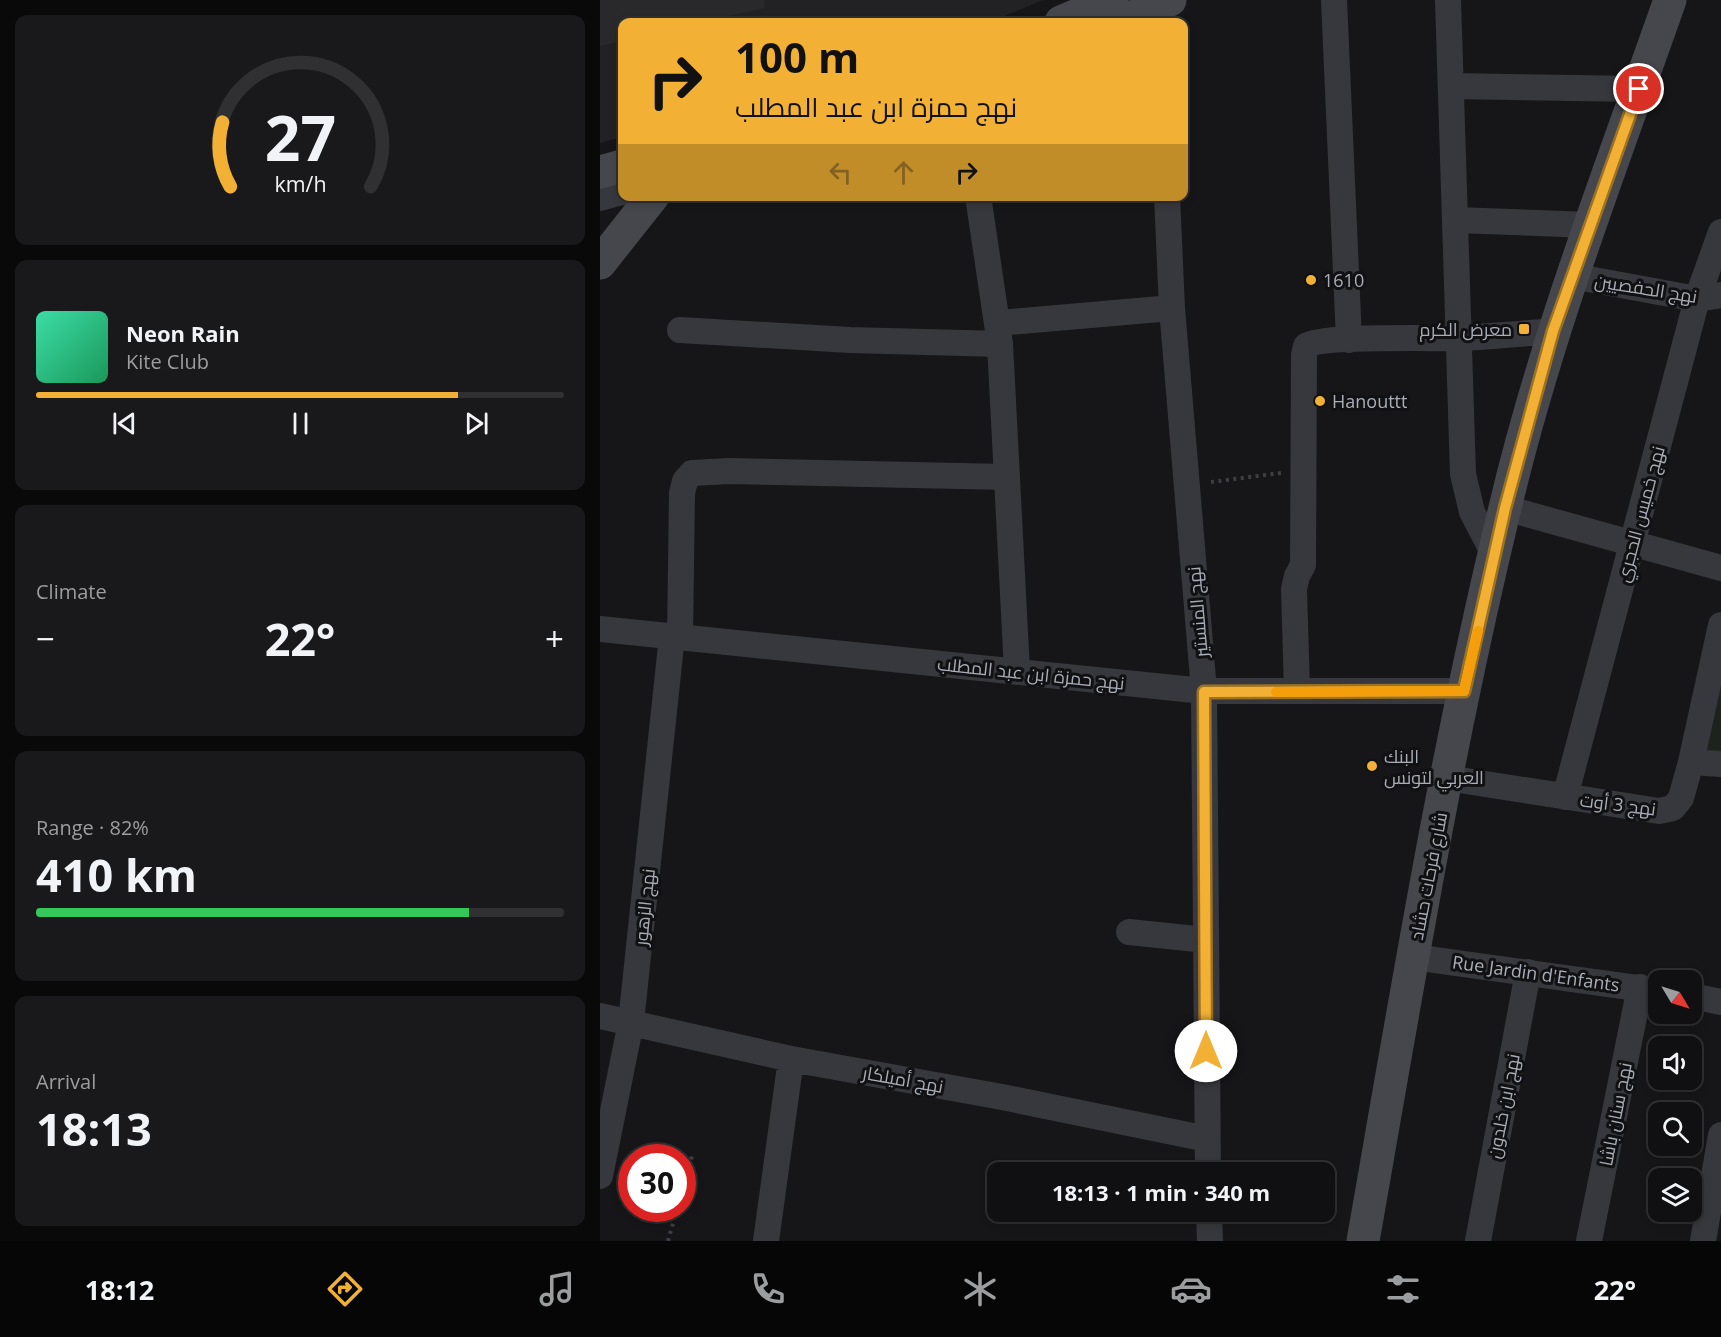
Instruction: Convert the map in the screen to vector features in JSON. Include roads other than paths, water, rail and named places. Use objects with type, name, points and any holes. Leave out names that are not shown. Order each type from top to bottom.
[{"type":"street","points":[[1070,18],[1113,0]]},
{"type":"street","points":[[1334,0],[1349,340]]},
{"type":"street","points":[[1448,0],[1453,203],[1456,220],[1461,338],[1463,474],[1473,512],[1495,555]]},
{"type":"street","name":"شارع فرحات حشاد","points":[[1363,1241],[1447,778],[1505,508],[1553,331],[1670,0]]},
{"type":"street","points":[[1135,18],[1162,10]]},
{"type":"street","points":[[1451,86],[1639,89]]},
{"type":"street","points":[[600,172],[618,167]]},
{"type":"street","points":[[600,198],[618,193]]},
{"type":"street","points":[[600,263],[649,201]]},
{"type":"street","points":[[979,201],[999,333],[1017,671]]},
{"type":"street","name":"نهج المنستير","points":[[1167,201],[1172,308],[1204,692],[1208,1162]]},
{"type":"street","points":[[1456,220],[1590,225]]},
{"type":"street","name":"نهج خميس الحجري","points":[[1566,797],[1633,544],[1709,297],[1721,232]]},
{"type":"street","name":"نهج الحفصيين","points":[[1572,276],[1709,297]]},
{"type":"street","points":[[680,330],[850,340],[999,333],[1172,308]]},
{"type":"street","points":[[1297,691],[1294,589],[1297,576],[1304,565],[1302,471],[1304,350],[1312,343],[1349,340],[1461,338],[1553,331]]},
{"type":"street","name":"نهج الزهور","points":[[600,1176],[631,1022],[676,637],[682,493],[685,481],[692,473],[730,471],[1008,477]]},
{"type":"street","points":[[1505,508],[1721,568]]},
{"type":"street","name":"نهج 3 أوت","points":[[1447,778],[1566,797],[1667,810],[1673,808],[1681,798],[1691,762],[1721,626]]},
{"type":"street","name":"نهج حمزة ابن عبد المطلب","points":[[600,629],[1204,692],[1464,691]]},
{"type":"street","points":[[1691,762],[1721,764]]},
{"type":"street","points":[[1129,932],[1206,940]]},
{"type":"street","name":"Rue Jardin d'Enfants","points":[[1413,957],[1648,989]]},
{"type":"street","name":"نهج ابن خلدون","points":[[1478,1241],[1528,972]]},
{"type":"street","name":"نهج سنان باشا","points":[[1589,1241],[1648,997]]},
{"type":"street","points":[[1702,998],[1721,1002]]},
{"type":"street","name":"نهج أميلكار","points":[[600,1016],[791,1059],[1002,1096],[1207,1139]]},
{"type":"street","points":[[766,1241],[791,1059]]},
{"type":"street","points":[[1703,1241],[1721,1135]]},
{"type":"street","points":[[1209,1222],[1210,1241]]},
{"type":"place","name":"1610","points":[[1311,280]]},
{"type":"place","name":"معرض الكرم","points":[[1524,329]]},
{"type":"place","name":"Hanouttt","points":[[1320,401]]},
{"type":"place","name":"البنك العربي لتونس","points":[[1372,766]]}]
